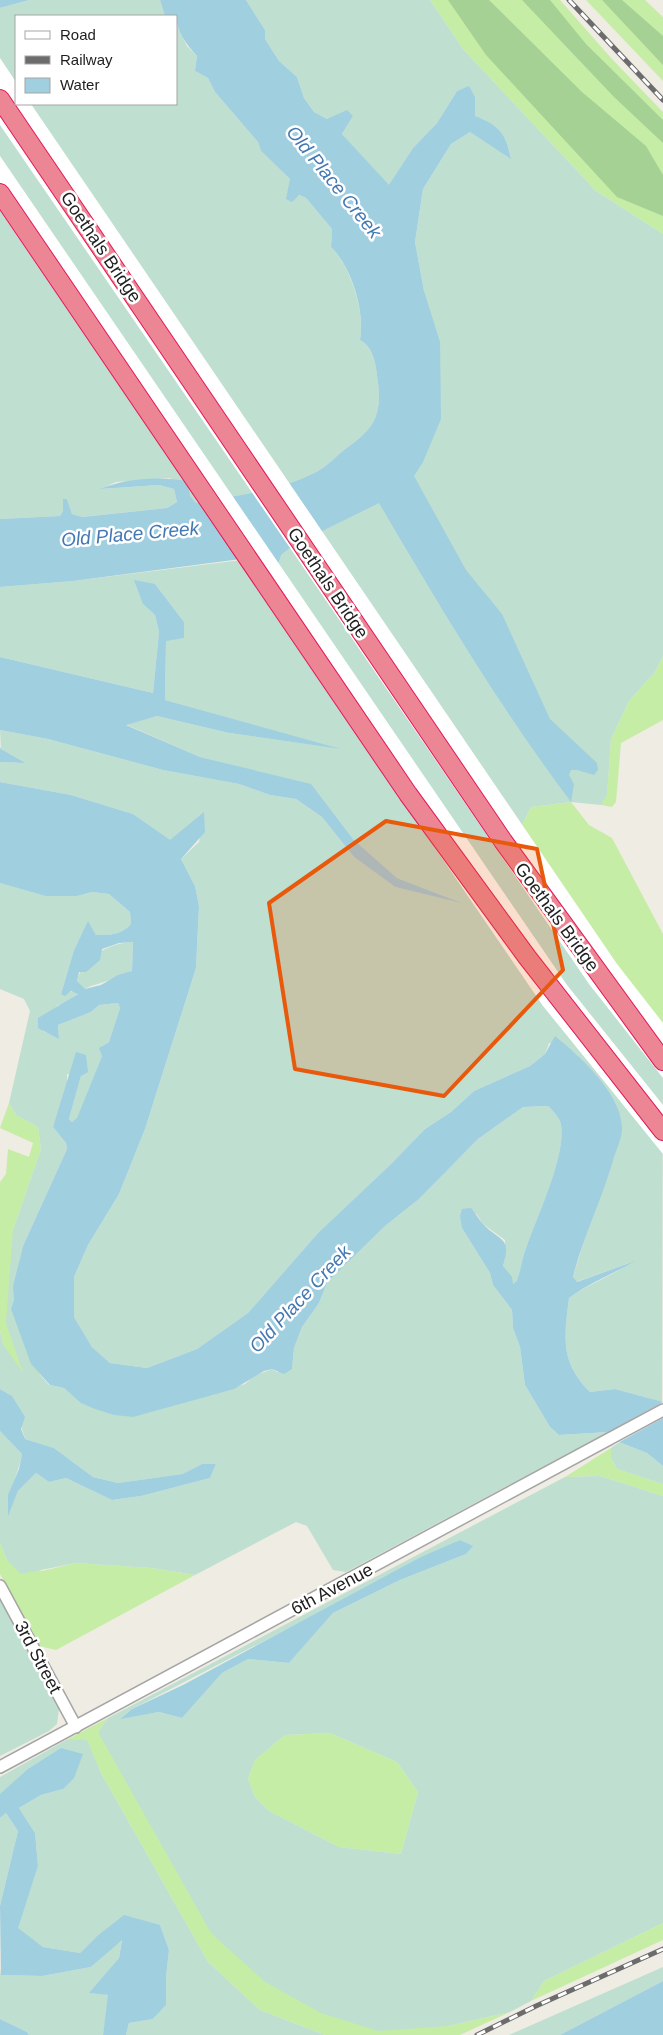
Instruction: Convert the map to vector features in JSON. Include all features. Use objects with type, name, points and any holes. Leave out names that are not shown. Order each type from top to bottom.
[{"type":"highway","name":"Goethals Bridge","points":[[0,99],[499,834],[663,1061]]},
{"type":"highway","points":[[0,193],[408,794],[527,958],[663,1131]]},
{"type":"street","name":"6th Avenue","points":[[0,1767],[663,1410]]},
{"type":"street","name":"3rd Street","points":[[0,1586],[76,1727]]},
{"type":"highlighted area","points":[[386,821],[537,849],[563,970],[444,1096],[295,1069],[269,903]]},
{"type":"green space","points":[[29,0],[160,0],[165,15],[15,15],[15,105],[178,105],[178,28],[187,46],[197,56],[195,71],[208,78],[215,92],[258,142],[261,151],[290,179],[298,195],[306,198],[332,229],[331,247],[345,266],[355,291],[360,316],[360,340],[369,348],[374,358],[379,404],[370,428],[322,469],[304,478],[274,488],[196,503],[170,478],[116,482],[101,489],[159,485],[174,489],[177,502],[167,508],[81,517],[72,514],[67,499],[64,499],[63,511],[60,516],[0,519],[0,8]]},
{"type":"green space","points":[[246,0],[430,0],[463,49],[596,191],[663,234],[663,656],[655,672],[629,701],[611,739],[607,795],[601,805],[571,802],[531,807],[507,855],[663,1067],[662,1402],[615,1389],[590,1392],[580,1381],[569,1360],[566,1349],[566,1325],[569,1298],[632,1262],[576,1282],[573,1277],[585,1237],[610,1171],[578,1056],[568,1047],[549,1043],[545,1054],[530,1066],[474,1091],[451,1112],[425,1129],[318,1233],[248,1313],[197,1349],[147,1368],[110,1363],[92,1347],[74,1317],[74,1277],[88,1245],[119,1194],[145,1129],[196,968],[199,906],[195,886],[181,859],[199,842],[204,813],[170,841],[133,814],[71,795],[0,782],[0,762],[23,763],[1,749],[0,730],[48,739],[163,770],[239,784],[270,795],[296,799],[322,817],[354,857],[395,887],[457,901],[397,878],[353,839],[311,785],[200,757],[125,724],[157,716],[229,733],[336,748],[165,700],[166,640],[184,638],[184,622],[155,584],[143,604],[155,615],[159,632],[153,693],[0,657],[0,587],[73,581],[281,555],[294,545],[379,502],[424,291],[415,242],[423,189],[451,144],[470,132],[511,158],[506,143],[499,131],[483,119],[475,116],[475,97],[468,87],[457,91],[437,123],[413,148],[389,186],[342,134],[353,116],[327,119],[314,112],[304,98],[297,77],[279,61],[265,39],[265,30]]},
{"type":"green space","points":[[430,0],[560,0],[612,59],[663,112],[663,234],[596,191],[463,49]]},
{"type":"green space","points":[[448,0],[489,0],[582,92],[646,146],[663,175],[663,216],[617,197],[486,55]]},
{"type":"green space","points":[[522,0],[550,0],[586,44],[663,120],[663,143],[614,97]]},
{"type":"green space","points":[[586,0],[645,0],[663,17],[663,81]]},
{"type":"green space","points":[[602,0],[622,0],[663,36],[663,65]]},
{"type":"green space","points":[[663,656],[663,720],[621,743],[616,802],[612,807],[601,805],[607,794],[611,739],[629,701],[655,672]]},
{"type":"green space","points":[[571,802],[589,825],[612,838],[663,934],[663,1067],[507,855],[531,807]]},
{"type":"green space","points":[[0,883],[23,889],[77,896],[92,892],[109,894],[130,912],[131,924],[115,934],[96,935],[88,922],[74,950],[61,994],[84,989],[77,981],[80,972],[85,964],[99,952],[115,945],[133,942],[132,971],[91,986],[57,1006],[43,1031],[59,1038],[58,1025],[91,1012],[99,1005],[118,1003],[120,1008],[109,1042],[102,1046],[102,1056],[77,1119],[72,1122],[69,1119],[81,1076],[67,1074],[67,1087],[53,1127],[66,1143],[67,1149],[23,1246],[13,1286],[14,1300],[11,1309],[31,1364],[49,1385],[64,1388],[81,1402],[95,1409],[114,1415],[133,1417],[245,1384],[254,1376],[272,1369],[277,1372],[292,1369],[294,1348],[302,1327],[319,1303],[327,1283],[385,1226],[419,1199],[478,1139],[523,1107],[548,1106],[558,1117],[561,1125],[559,1154],[550,1187],[525,1252],[518,1281],[513,1284],[503,1266],[505,1240],[483,1224],[476,1213],[462,1228],[490,1273],[493,1285],[512,1310],[513,1328],[520,1347],[525,1385],[550,1427],[559,1435],[608,1432],[346,1572],[333,1570],[307,1526],[296,1522],[195,1575],[152,1568],[76,1563],[21,1574],[7,1560],[0,1543],[0,1431],[22,1454],[9,1499],[8,1514],[18,1491],[36,1473],[49,1482],[66,1478],[112,1500],[141,1496],[210,1478],[216,1464],[202,1464],[184,1474],[118,1483],[93,1477],[54,1448],[25,1439],[12,1396],[0,1389],[0,1331],[3,1344],[23,1373],[6,1323],[13,1230],[41,1149],[38,1127],[16,1115],[9,1103],[30,1011],[24,999],[0,989]]},
{"type":"green space","points":[[9,1103],[16,1115],[38,1127],[41,1149],[13,1230],[42,1387],[214,1428],[37,1408],[3,1344],[0,1331],[0,1182],[6,1174],[8,1149],[29,1157],[33,1143],[0,1128]]},
{"type":"green space","points":[[619,1442],[647,1453],[663,1466],[663,1484],[617,1469],[611,1458],[611,1448]]},
{"type":"green space","points":[[611,1448],[611,1458],[617,1469],[663,1484],[663,1496],[600,1476],[565,1477]]},
{"type":"green space","points":[[600,1476],[663,1496],[663,1923],[544,1981],[531,2001],[510,2012],[448,2026],[378,2031],[321,2013],[265,1982],[211,1933],[98,1732],[108,1718],[565,1477]],"holes":[[[460,1540],[472,1546],[466,1554],[400,1580],[333,1613],[289,1663],[248,1659],[222,1673],[182,1718],[159,1712],[121,1718],[132,1709]],[[330,1733],[397,1762],[418,1792],[401,1854],[339,1847],[269,1811],[255,1797],[248,1779],[255,1760],[285,1735]]]},
{"type":"green space","points":[[0,1543],[7,1560],[42,1571],[76,1563],[152,1568],[195,1575],[56,1650],[39,1646],[0,1574]]},
{"type":"green space","points":[[0,1599],[59,1709],[57,1724],[49,1731],[0,1756]]},
{"type":"green space","points":[[108,1718],[98,1732],[448,2026],[510,2012],[460,2035],[325,2035],[260,2010],[208,1962],[101,1773],[87,1741],[68,1739]]},
{"type":"green space","points":[[330,1733],[397,1762],[418,1792],[401,1854],[339,1847],[269,1811],[255,1797],[248,1779],[255,1760],[285,1735]]},
{"type":"green space","points":[[68,1739],[87,1740],[101,1773],[208,1962],[260,2010],[325,2035],[126,2035],[129,2023],[153,2019],[166,2005],[166,1977],[169,1950],[160,1925],[96,1937],[80,1953],[43,1947],[17,1928],[38,1866],[35,1833],[19,1808],[41,1795],[63,1789],[0,1794],[0,1777]]},
{"type":"green space","points":[[6,1813],[18,1831],[0,1906],[0,1818]]},
{"type":"green space","points":[[663,1923],[663,1940],[531,2001],[544,1981]]},
{"type":"green space","points":[[122,1939],[119,1958],[90,1993],[109,1995],[103,2035],[29,2035],[27,2032],[0,2019],[0,1969],[1,1975],[42,1976],[91,1967]]},
{"type":"green space","points":[[663,1967],[663,1981],[560,2035],[509,2035]]},
{"type":"water","points":[[0,0],[29,0],[0,8]]},
{"type":"water","name":"Old Place Creek","points":[[160,0],[246,0],[265,30],[265,39],[279,61],[297,77],[304,98],[314,112],[327,119],[347,110],[353,116],[342,134],[389,185],[413,148],[437,123],[457,91],[469,86],[475,97],[475,116],[496,127],[504,137],[511,159],[470,132],[451,144],[423,189],[415,242],[424,291],[440,342],[441,419],[423,462],[414,476],[466,570],[502,614],[550,719],[597,763],[598,770],[594,775],[571,770],[569,775],[574,784],[571,802],[495,693],[379,503],[294,545],[281,555],[275,573],[256,557],[73,581],[0,587],[0,519],[60,516],[63,511],[63,499],[67,499],[72,514],[82,517],[167,508],[177,502],[174,489],[159,485],[100,489],[132,480],[165,479],[187,481],[190,496],[196,503],[274,488],[304,478],[322,469],[370,428],[377,413],[379,394],[375,364],[369,348],[360,340],[361,316],[359,303],[345,266],[331,247],[332,229],[306,198],[299,195],[292,202],[286,199],[290,179],[261,151],[258,142],[215,92],[208,78],[195,71],[197,56],[180,32],[178,15],[165,15]]},
{"type":"water","points":[[134,580],[155,584],[184,622],[184,638],[166,641],[165,700],[341,749],[229,733],[157,716],[126,725],[200,757],[311,784],[353,839],[397,878],[462,903],[395,887],[354,857],[322,817],[296,799],[270,795],[239,784],[163,770],[48,739],[0,730],[0,657],[153,693],[159,632],[155,615],[143,604]]},
{"type":"water","points":[[0,747],[1,749],[25,763],[0,762]]},
{"type":"water","name":"Old Place Creek","points":[[0,782],[71,795],[133,814],[170,840],[204,812],[205,832],[181,859],[195,886],[199,906],[196,968],[145,1129],[119,1194],[88,1245],[74,1277],[74,1317],[92,1347],[110,1363],[147,1368],[197,1349],[248,1313],[318,1233],[425,1129],[451,1112],[474,1091],[530,1066],[545,1054],[555,1036],[599,1078],[616,1104],[621,1118],[622,1131],[573,1277],[577,1282],[635,1261],[569,1298],[566,1349],[573,1370],[590,1392],[615,1389],[663,1402],[663,1466],[647,1453],[619,1442],[608,1432],[559,1435],[550,1427],[525,1385],[520,1347],[513,1328],[512,1310],[493,1285],[490,1273],[462,1228],[460,1216],[462,1209],[471,1208],[489,1230],[503,1240],[506,1249],[503,1266],[512,1277],[513,1284],[517,1281],[525,1252],[550,1186],[559,1153],[561,1125],[558,1117],[548,1106],[523,1107],[478,1139],[419,1199],[385,1226],[327,1283],[319,1303],[302,1327],[294,1348],[292,1369],[284,1374],[272,1369],[264,1371],[234,1389],[133,1417],[114,1415],[95,1409],[81,1403],[64,1388],[50,1385],[31,1364],[11,1309],[14,1300],[13,1286],[23,1246],[67,1149],[66,1143],[53,1127],[76,1052],[86,1055],[88,1072],[81,1076],[69,1119],[72,1122],[77,1118],[102,1056],[99,1048],[109,1042],[120,1008],[118,1003],[99,1005],[91,1012],[58,1025],[59,1039],[38,1028],[38,1018],[78,994],[71,991],[65,996],[61,994],[74,950],[88,921],[96,935],[115,934],[131,924],[130,912],[109,894],[92,892],[77,896],[46,896],[0,883]],"holes":[[[133,942],[132,971],[118,975],[101,985],[85,989],[77,981],[79,972],[86,972],[100,960],[102,949],[119,943]]]},
{"type":"water","points":[[0,1389],[12,1396],[25,1417],[21,1429],[25,1439],[54,1448],[93,1477],[118,1483],[183,1474],[202,1464],[216,1464],[210,1478],[141,1496],[112,1500],[66,1478],[49,1482],[36,1473],[18,1491],[8,1516],[8,1495],[19,1469],[22,1454],[0,1431]]},
{"type":"water","points":[[460,1540],[473,1546],[466,1554],[400,1580],[333,1613],[289,1663],[248,1659],[222,1673],[182,1718],[159,1712],[120,1719],[132,1709],[183,1685],[421,1557]]},
{"type":"water","points":[[61,1748],[83,1754],[74,1778],[63,1789],[41,1795],[19,1808],[35,1833],[38,1866],[18,1928],[43,1947],[80,1953],[96,1937],[124,1915],[160,1925],[169,1950],[166,1977],[166,2005],[153,2019],[129,2023],[126,2035],[103,2035],[108,1995],[89,1993],[119,1958],[122,1940],[91,1967],[42,1976],[1,1975],[0,1906],[18,1831],[6,1813],[0,1818],[0,1794],[28,1769]]},
{"type":"water","points":[[663,1981],[663,2035],[560,2035]]},
{"type":"water","points":[[0,2019],[27,2032],[29,2035],[0,2035]]},
{"type":"pier","points":[[0,58],[15,80],[15,105],[32,105],[617,964],[663,1023],[663,1078],[589,984],[0,125]]},
{"type":"pier","points":[[0,156],[567,985],[663,1105],[663,1154],[543,1006],[0,211]]},
{"type":"pier","points":[[663,1402],[663,1418],[614,1445],[608,1432]]},
{"type":"railway","points":[[569,0],[663,100]]},
{"type":"railway","points":[[477,2035],[536,2006],[663,1949]]}]
